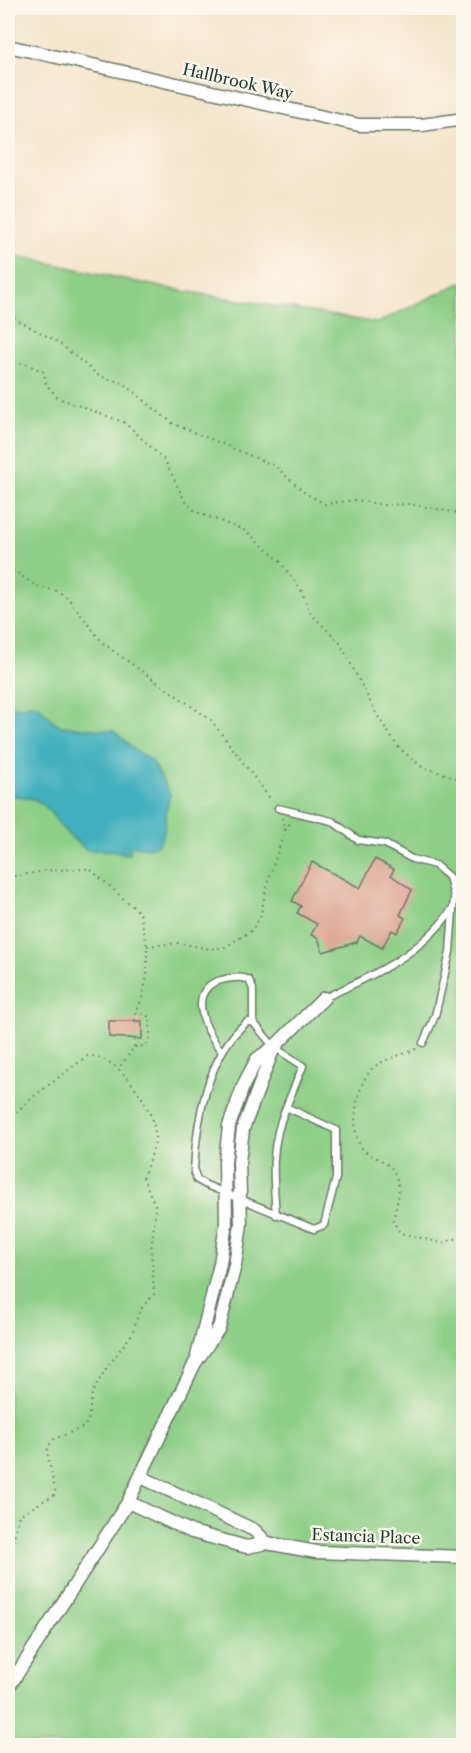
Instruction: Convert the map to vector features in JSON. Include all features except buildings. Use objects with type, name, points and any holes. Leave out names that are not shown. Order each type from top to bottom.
[{"type":"street","name":"Hallbrook Way","points":[[8,46],[359,125],[422,125],[464,119]]},
{"type":"street","points":[[195,1363],[220,1264],[226,1223],[225,1161],[229,1126],[244,1084],[257,1059],[274,1047],[324,998]]},
{"type":"street","points":[[8,1688],[128,1502],[195,1363],[219,1328],[235,1265],[242,1201],[239,1162],[243,1129],[274,1047]]},
{"type":"street","name":"Estancia Place","points":[[141,1477],[254,1530],[267,1543]]},
{"type":"street","name":"Estancia Place","points":[[128,1502],[198,1534],[247,1547],[267,1543],[316,1552],[464,1557]]},
{"type":"lane","points":[[278,808],[324,818],[358,840],[378,842],[412,859],[435,865],[451,882],[453,907],[450,952],[435,1016],[423,1043]]},
{"type":"lane","points":[[324,998],[397,961],[433,932],[453,907]]},
{"type":"lane","points":[[222,1052],[209,1036],[203,1023],[203,996],[208,986],[215,981],[238,977],[249,980],[253,989],[253,1022],[274,1047],[303,1066],[277,1130],[272,1160],[276,1215]]},
{"type":"lane","points":[[253,1022],[247,1022],[237,1030],[222,1052],[206,1094],[194,1171],[197,1180],[225,1194],[314,1230],[320,1229],[324,1225],[336,1178],[336,1130],[286,1107]]},
{"type":"path","points":[[8,307],[15,319],[58,342],[99,376],[123,383],[172,423],[275,466],[304,493],[325,504],[355,500],[384,505],[409,504],[464,514]]},
{"type":"path","points":[[8,363],[24,363],[44,372],[46,384],[58,398],[123,422],[165,461],[185,501],[196,512],[246,531],[279,560],[301,590],[311,614],[340,643],[377,716],[396,746],[422,767],[464,780]]},
{"type":"path","points":[[8,566],[36,586],[57,591],[67,597],[102,642],[211,720],[278,808],[285,830],[268,881],[260,918],[251,931],[225,947],[210,949],[179,943],[147,946]]},
{"type":"path","points":[[8,877],[52,870],[95,870],[113,890],[140,913],[147,946],[147,975],[142,999],[135,1012],[135,1021]]},
{"type":"path","points":[[135,1012],[150,1017],[150,1038],[145,1046],[135,1047]]},
{"type":"path","points":[[119,1068],[135,1047],[135,1038]]},
{"type":"path","points":[[423,1043],[407,1053],[390,1058],[368,1073],[359,1095],[354,1128],[356,1138],[371,1156],[393,1169],[399,1190],[393,1221],[400,1233],[442,1243],[464,1236]]},
{"type":"path","points":[[8,1121],[28,1100],[87,1056],[97,1055],[104,1058],[119,1068],[142,1100],[155,1130],[152,1154],[143,1178],[156,1207],[151,1250],[154,1294],[140,1310],[132,1334],[105,1370],[92,1393],[88,1422],[82,1428],[54,1439],[49,1445],[47,1452],[56,1494],[19,1515],[12,1546],[8,1553]]},
{"type":"green space","points":[[8,254],[165,288],[377,323],[463,282],[463,1745],[8,1745]]},
{"type":"water","points":[[31,704],[39,706],[54,722],[62,726],[114,731],[137,752],[152,761],[170,795],[164,832],[159,844],[148,848],[131,845],[129,854],[109,850],[87,850],[67,834],[37,800],[8,796],[8,705],[20,707]]}]
